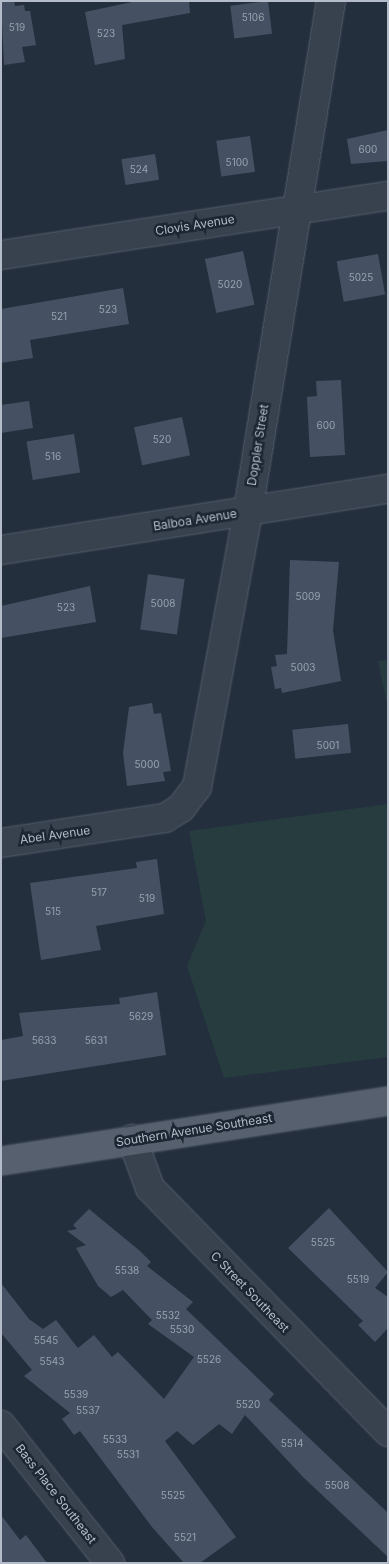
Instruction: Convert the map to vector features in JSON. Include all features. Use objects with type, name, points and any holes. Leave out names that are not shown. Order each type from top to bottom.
[{"type":"main road","name":"Southern Avenue Southeast","points":[[1,1161],[388,1100]]},
{"type":"street","name":"Doppler Street","points":[[108,827],[174,814],[197,787],[248,511],[294,210],[331,1]]},
{"type":"street","name":"Clovis Avenue","points":[[1,255],[388,196]]},
{"type":"street","name":"Balboa Avenue","points":[[1,550],[388,489]]},
{"type":"street","name":"Abel Avenue","points":[[1,843],[108,827]]},
{"type":"street","name":"C Street Southeast","points":[[132,1139],[150,1188],[388,1432]]},
{"type":"street","name":"Bass Place Southeast","points":[[1,1424],[110,1563]]},
{"type":"green space","points":[[388,660],[388,709],[378,661]]},
{"type":"green space","points":[[388,804],[388,1057],[224,1078],[187,966],[206,921],[189,831]]},
{"type":"building","points":[[1,1],[14,1],[15,6],[24,5],[25,11],[30,11],[36,45],[22,47],[25,62],[4,65]]},
{"type":"building","points":[[137,1],[189,1],[190,13],[122,25],[125,59],[95,65],[85,12]]},
{"type":"building","points":[[268,1],[272,34],[234,38],[230,6]]},
{"type":"building","points":[[388,130],[388,161],[351,164],[347,139]]},
{"type":"building","points":[[250,136],[255,172],[221,176],[216,141]]},
{"type":"building","points":[[155,154],[159,180],[125,185],[121,159]]},
{"type":"building","points":[[243,251],[254,305],[216,313],[205,259]]},
{"type":"building","points":[[378,254],[385,294],[344,302],[337,261]]},
{"type":"building","points":[[123,288],[129,324],[30,340],[33,358],[1,363],[1,309]]},
{"type":"building","points":[[341,380],[345,455],[310,457],[307,397],[317,396],[316,381]]},
{"type":"building","points":[[29,401],[33,428],[1,433],[1,405]]},
{"type":"building","points":[[182,417],[190,455],[142,465],[134,427]]},
{"type":"building","points":[[74,434],[80,473],[33,480],[27,442]]},
{"type":"building","points":[[290,560],[339,562],[333,630],[341,681],[282,693],[281,688],[275,689],[271,667],[277,666],[275,655],[287,654]]},
{"type":"building","points":[[148,574],[185,579],[177,635],[140,629]]},
{"type":"building","points":[[90,586],[96,622],[1,638],[1,606]]},
{"type":"building","points":[[152,703],[154,714],[161,713],[171,771],[163,772],[165,781],[127,786],[123,753],[129,707]]},
{"type":"building","points":[[348,724],[351,753],[295,759],[292,730]]},
{"type":"building","points":[[157,859],[164,914],[96,926],[101,950],[41,960],[30,883],[137,868],[136,862]]},
{"type":"building","points":[[157,992],[166,1055],[1,1081],[1,1040],[23,1036],[19,1013],[120,1004],[119,998]]},
{"type":"building","points":[[329,1208],[388,1272],[375,1288],[388,1297],[388,1328],[375,1342],[358,1325],[363,1321],[288,1248]]},
{"type":"building","points":[[89,1209],[140,1251],[151,1262],[147,1266],[193,1302],[186,1309],[274,1394],[269,1400],[388,1513],[388,1557],[303,1477],[245,1415],[232,1434],[219,1424],[193,1445],[177,1431],[165,1441],[236,1537],[200,1563],[184,1563],[152,1527],[80,1431],[74,1435],[62,1419],[70,1413],[24,1376],[32,1370],[1,1333],[1,1283],[29,1319],[43,1329],[56,1320],[78,1348],[94,1335],[112,1357],[118,1352],[164,1399],[194,1357],[148,1324],[152,1320],[123,1290],[111,1297],[98,1286],[76,1248],[86,1245],[67,1231],[77,1229],[73,1225]]},
{"type":"building","points":[[1,1515],[20,1540],[26,1535],[47,1563],[1,1563]]}]
